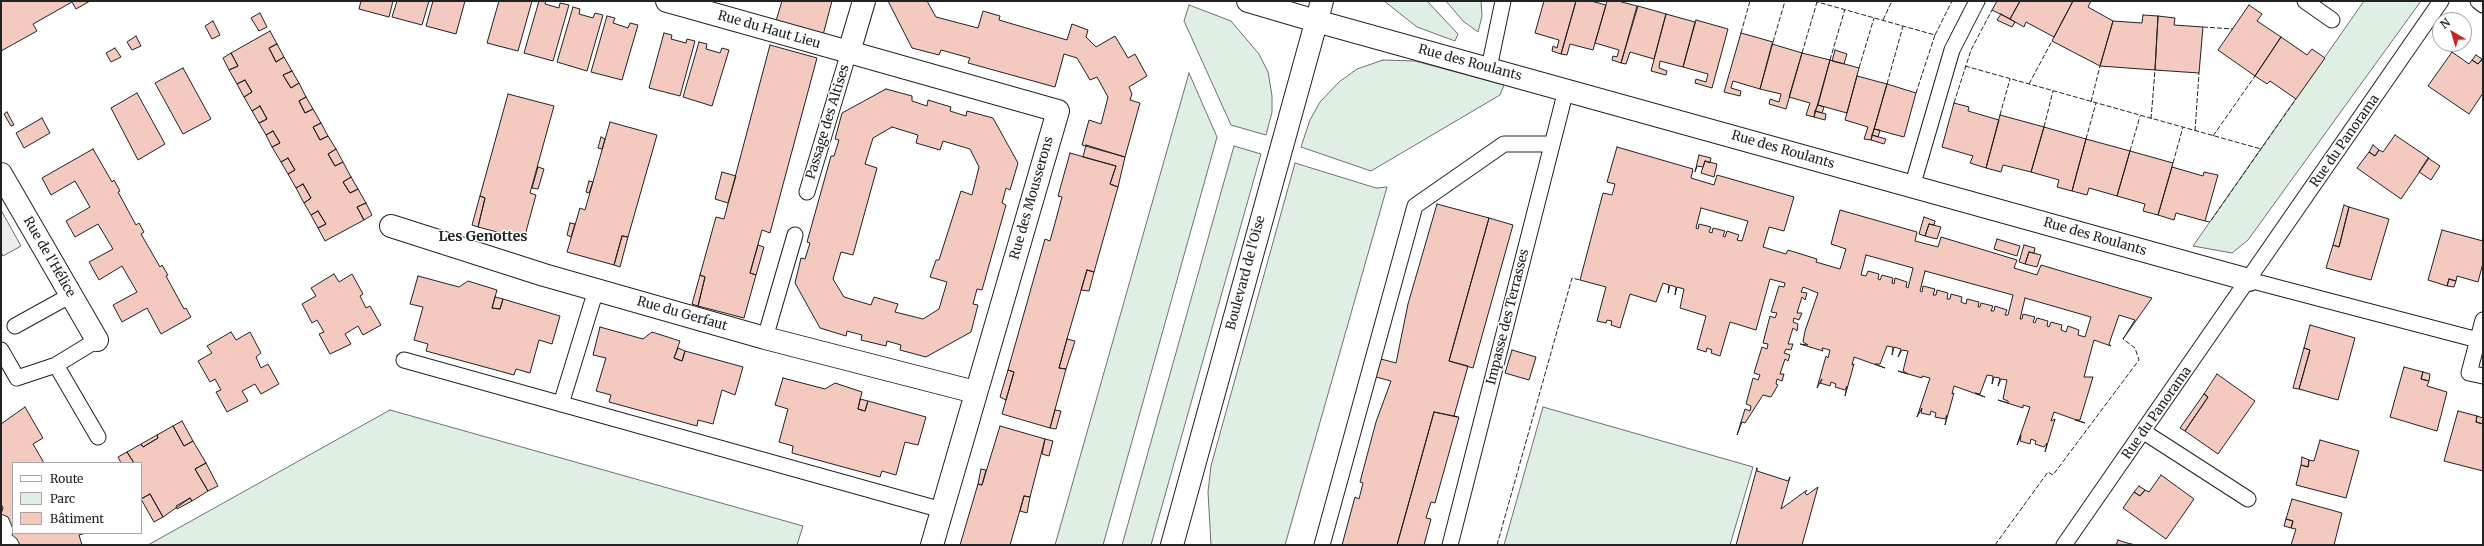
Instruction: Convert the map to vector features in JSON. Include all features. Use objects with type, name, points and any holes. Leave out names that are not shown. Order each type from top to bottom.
[{"type":"street","name":"Rue du Haut Lieu","points":[[667,1],[849,52]]},
{"type":"street","points":[[849,52],[864,1]]},
{"type":"street","name":"Rue des Roulants","points":[[1248,1],[1319,11],[1489,68],[2249,280]]},
{"type":"street","name":"Boulevard de l'Oise","points":[[1172,545],[1319,11]]},
{"type":"street","name":"Rue des Mousserons","points":[[849,52],[1058,111],[932,545]]},
{"type":"street","name":"Rue de l'Hélice","points":[[1,174],[97,340]]},
{"type":"street","name":"Rue du Gerfaut","points":[[391,226],[596,290],[765,338],[976,392]]},
{"type":"lane","points":[[1489,68],[1503,1]]},
{"type":"lane","points":[[1912,187],[1952,50],[1976,1]]},
{"type":"lane","points":[[2305,1],[2332,20]]},
{"type":"lane","name":"Rue du Panorama","points":[[2064,545],[2144,432],[2441,1]]},
{"type":"lane","points":[[2478,1],[2483,4]]},
{"type":"lane","name":"Passage des Altises","points":[[807,192],[849,52]]},
{"type":"lane","name":"Impasse des Terrasses","points":[[1450,545],[1566,90]]},
{"type":"lane","points":[[1322,545],[1415,206],[1504,144],[1552,144]]},
{"type":"lane","points":[[765,338],[795,235]]},
{"type":"lane","points":[[2249,280],[2478,340]]},
{"type":"lane","points":[[561,404],[596,290]]},
{"type":"lane","points":[[15,326],[71,295]]},
{"type":"lane","points":[[2483,320],[2469,373],[2483,376]]},
{"type":"lane","points":[[1,350],[17,378],[56,365],[97,340]]},
{"type":"lane","points":[[404,360],[942,510]]},
{"type":"lane","points":[[56,365],[98,437]]},
{"type":"lane","points":[[2144,432],[2248,499]]},
{"type":"green space","points":[[1384,1],[1427,1],[1458,34],[1455,41],[1417,27]]},
{"type":"green space","points":[[1446,1],[1481,1],[1482,16],[1478,32],[1463,21]]},
{"type":"green space","points":[[2364,1],[2421,1],[2248,240],[2232,253],[2193,246]]},
{"type":"green space","points":[[1189,5],[1231,21],[1259,54],[1268,72],[1272,96],[1272,112],[1266,135],[1231,125],[1184,21]]},
{"type":"green space","points":[[1383,60],[1415,61],[1504,85],[1500,95],[1371,171],[1301,147],[1310,120],[1320,102],[1339,82],[1357,69]]},
{"type":"green space","points":[[1189,73],[1217,137],[1103,545],[1055,545]]},
{"type":"green space","points":[[1234,146],[1261,154],[1151,545],[1122,545]]},
{"type":"green space","points":[[1295,163],[1376,188],[1387,187],[1285,545],[1211,545],[1208,492],[1211,466]]},
{"type":"green space","points":[[1543,407],[1753,467],[1730,545],[1504,545]]},
{"type":"green space","points":[[390,410],[803,526],[797,545],[148,545]]},
{"type":"shaded area","points":[[1,210],[21,246],[3,256],[1,252]]},
{"type":"building","points":[[1,1],[90,1],[76,9],[72,2],[33,24],[37,31],[1,51]]},
{"type":"building","points":[[361,1],[393,1],[389,17],[359,9]]},
{"type":"building","points":[[397,1],[429,1],[422,25],[392,17]]},
{"type":"building","points":[[433,1],[465,1],[456,34],[426,26]]},
{"type":"building","points":[[499,1],[532,1],[518,51],[487,43]]},
{"type":"building","points":[[539,1],[546,1],[545,4],[559,8],[560,3],[569,5],[553,61],[524,53]]},
{"type":"building","points":[[782,1],[832,1],[823,35],[776,21]]},
{"type":"building","points":[[888,1],[927,1],[936,17],[978,28],[983,11],[1000,16],[999,20],[1067,40],[1072,24],[1088,30],[1086,37],[1096,47],[1115,36],[1128,58],[1135,54],[1147,76],[1129,87],[1132,94],[1130,100],[1140,103],[1125,157],[1082,145],[1089,120],[1101,124],[1108,97],[1097,77],[1090,80],[1077,58],[1064,54],[1055,87],[968,63],[970,58],[941,50],[939,55],[912,48]]},
{"type":"building","points":[[1544,1],[1576,1],[1561,54],[1552,51],[1553,46],[1557,48],[1559,40],[1535,33]]},
{"type":"building","points":[[1576,1],[1591,1],[1606,5],[1593,50],[1570,44],[1567,55],[1561,54]]},
{"type":"building","points":[[1607,1],[1618,1],[1637,6],[1621,63],[1612,60],[1613,56],[1617,57],[1619,50],[1595,43]]},
{"type":"building","points":[[1997,1],[2020,1],[2010,19],[1992,10]]},
{"type":"building","points":[[2020,1],[2073,1],[2054,37],[2026,22],[2024,27],[2010,19]]},
{"type":"building","points":[[2073,1],[2091,1],[2088,7],[2113,21],[2100,66],[2052,41]]},
{"type":"building","points":[[2249,5],[2262,14],[2257,21],[2281,37],[2255,76],[2218,50]]},
{"type":"building","points":[[1638,6],[1666,14],[1654,59],[1630,52],[1626,64],[1621,63]]},
{"type":"building","points":[[573,7],[580,9],[579,14],[593,18],[595,13],[603,15],[587,71],[557,62]]},
{"type":"building","points":[[260,13],[267,27],[259,31],[251,18]]},
{"type":"building","points":[[1666,14],[1695,22],[1683,67],[1660,61],[1659,68],[1667,71],[1666,75],[1651,71]]},
{"type":"building","points":[[2001,14],[2015,22],[2012,27],[1997,20]]},
{"type":"building","points":[[2143,15],[2158,16],[2155,70],[2100,66],[2113,21],[2142,23]]},
{"type":"building","points":[[607,16],[615,18],[613,23],[628,28],[630,23],[638,25],[622,80],[591,72]]},
{"type":"building","points":[[2158,16],[2175,18],[2174,25],[2203,27],[2199,73],[2155,70]]},
{"type":"building","points":[[1696,20],[1728,29],[1712,88],[1695,83],[1696,79],[1706,82],[1708,74],[1683,67]]},
{"type":"building","points":[[213,21],[220,35],[212,39],[205,26]]},
{"type":"building","points":[[270,31],[277,44],[269,48],[276,62],[284,57],[292,71],[283,75],[291,88],[299,83],[306,97],[299,101],[305,113],[313,109],[321,123],[313,127],[320,140],[328,136],[336,149],[328,154],[335,166],[343,162],[351,177],[343,182],[350,193],[358,189],[366,203],[357,207],[364,220],[325,241],[318,228],[326,224],[318,211],[311,215],[304,203],[311,198],[303,184],[296,188],[288,174],[295,170],[288,158],[281,162],[272,147],[280,143],[273,131],[266,135],[259,123],[267,119],[260,106],[252,111],[244,97],[252,92],[245,80],[237,84],[229,70],[238,66],[231,53]]},
{"type":"building","points":[[664,33],[672,35],[671,39],[686,43],[687,39],[695,41],[680,96],[649,88]]},
{"type":"building","points":[[1741,33],[1773,42],[1760,89],[1733,81],[1731,88],[1741,91],[1740,96],[1724,92]]},
{"type":"building","points":[[136,36],[141,46],[132,50],[127,42]]},
{"type":"building","points":[[2281,37],[2307,55],[2312,49],[2325,58],[2296,99],[2270,81],[2267,84],[2255,76]]},
{"type":"building","points":[[699,42],[707,44],[706,49],[720,53],[722,48],[729,50],[712,106],[683,97]]},
{"type":"building","points":[[277,44],[284,57],[276,62],[269,48]]},
{"type":"building","points":[[1772,44],[1802,53],[1786,109],[1769,104],[1770,99],[1779,102],[1781,94],[1760,89]]},
{"type":"building","points":[[770,45],[817,58],[770,233],[762,230],[750,273],[756,275],[744,318],[698,306],[705,277],[700,275],[716,217],[724,219]]},
{"type":"building","points":[[115,48],[121,57],[111,62],[106,53]]},
{"type":"building","points":[[1835,50],[1847,54],[1844,64],[1832,61]]},
{"type":"building","points":[[2452,52],[2469,64],[2472,60],[2478,64],[2483,59],[2483,93],[2469,114],[2428,86]]},
{"type":"building","points":[[231,53],[238,66],[229,70],[223,58]]},
{"type":"building","points":[[1802,53],[1830,60],[1814,117],[1806,115],[1810,103],[1789,97]]},
{"type":"building","points":[[2476,55],[2482,59],[2478,64],[2472,60]]},
{"type":"building","points":[[1830,60],[1859,68],[1847,113],[1818,105]]},
{"type":"building","points":[[183,68],[211,119],[183,134],[155,83]]},
{"type":"building","points":[[292,71],[299,83],[291,88],[283,75]]},
{"type":"building","points":[[1857,76],[1887,84],[1871,140],[1864,139],[1868,127],[1845,120]]},
{"type":"building","points":[[245,80],[252,92],[244,97],[237,84]]},
{"type":"building","points":[[1887,84],[1916,93],[1904,137],[1874,129]]},
{"type":"building","points":[[886,89],[912,96],[912,101],[927,106],[928,100],[951,107],[950,111],[966,116],[967,111],[993,118],[1018,163],[1010,190],[1006,188],[1002,203],[1006,205],[982,290],[977,289],[973,304],[978,305],[971,332],[926,357],[900,350],[901,345],[887,341],[886,346],[861,340],[862,335],[847,331],[846,336],[820,328],[795,283],[801,258],[805,259],[810,243],[807,242],[831,156],[834,156],[839,140],[835,139],[842,113]],"holes":[[[892,127],[918,135],[916,143],[940,150],[943,141],[970,149],[979,167],[972,195],[961,191],[939,260],[936,260],[930,277],[947,282],[939,309],[923,319],[895,312],[898,304],[874,297],[871,305],[844,297],[833,279],[841,252],[853,255],[877,168],[865,164],[873,138]]]},
{"type":"building","points":[[137,93],[165,144],[138,160],[111,108]]},
{"type":"building","points":[[508,94],[554,106],[530,193],[536,195],[524,239],[478,227],[485,198],[480,196]]},
{"type":"building","points":[[306,97],[313,109],[305,113],[299,101]]},
{"type":"building","points":[[1954,103],[1969,107],[1968,111],[1999,120],[1986,168],[1970,163],[1973,156],[1942,147]]},
{"type":"building","points":[[1818,105],[1824,107],[1822,113],[1815,111]]},
{"type":"building","points":[[260,106],[267,119],[259,123],[252,111]]},
{"type":"building","points":[[1815,111],[1826,114],[1825,120],[1814,117]]},
{"type":"building","points":[[7,112],[14,125],[11,126],[4,114]]},
{"type":"building","points":[[2000,115],[2044,127],[2031,172],[2003,165],[2001,172],[1986,168]]},
{"type":"building","points":[[42,118],[50,133],[24,148],[16,133]]},
{"type":"building","points":[[610,122],[657,135],[628,237],[622,236],[614,265],[567,252],[580,208],[585,210]]},
{"type":"building","points":[[321,123],[328,136],[320,140],[313,127]]},
{"type":"building","points":[[2044,127],[2086,139],[2072,191],[2057,187],[2059,180],[2031,172]]},
{"type":"building","points":[[1874,129],[1880,130],[1878,137],[1872,135]]},
{"type":"building","points":[[273,131],[280,143],[272,147],[266,135]]},
{"type":"building","points":[[1872,135],[1886,139],[1884,144],[1871,140]]},
{"type":"building","points":[[2395,135],[2429,158],[2401,199],[2357,168],[2369,152],[2375,156],[2379,150],[2383,152]]},
{"type":"building","points":[[601,137],[605,139],[602,149],[598,148]]},
{"type":"building","points":[[2086,139],[2130,151],[2117,196],[2089,188],[2087,195],[2072,191]]},
{"type":"building","points":[[1086,145],[1125,157],[1118,187],[1110,184],[1116,166],[1083,157]]},
{"type":"building","points":[[2373,145],[2379,150],[2375,156],[2369,152]]},
{"type":"building","points":[[1617,147],[1693,169],[1691,178],[1714,185],[1717,175],[1794,197],[1784,231],[1769,227],[1763,247],[1786,254],[1788,250],[1817,259],[1816,262],[1840,269],[1846,249],[1831,244],[1840,210],[1917,232],[1915,241],[1938,247],[1941,237],[2017,260],[2014,268],[2037,275],[2041,265],[2152,298],[2123,339],[2135,320],[2119,315],[2109,344],[2111,346],[2094,340],[2084,377],[2093,377],[2080,420],[2054,412],[2051,421],[2055,419],[2045,452],[2047,443],[2044,447],[2035,444],[2036,441],[2031,439],[2030,444],[2020,441],[2021,435],[2017,445],[2030,407],[2023,405],[2023,408],[1998,400],[2008,403],[2008,401],[2003,399],[2007,380],[2001,379],[1998,386],[2000,378],[1994,377],[1992,384],[1993,376],[1987,375],[1980,394],[1975,393],[1985,397],[1954,386],[1952,394],[1954,393],[1945,425],[1947,415],[1945,419],[1935,417],[1936,413],[1931,411],[1930,415],[1921,413],[1922,408],[1917,417],[1930,378],[1922,376],[1922,378],[1903,371],[1908,351],[1902,350],[1898,357],[1901,349],[1894,347],[1892,355],[1893,347],[1887,346],[1880,364],[1875,364],[1885,368],[1854,357],[1852,365],[1854,364],[1845,396],[1847,386],[1845,390],[1835,387],[1836,384],[1831,382],[1830,386],[1820,383],[1822,379],[1817,388],[1826,356],[1828,358],[1830,350],[1822,348],[1823,351],[1800,344],[1808,345],[1803,342],[1805,331],[1818,293],[1803,287],[1801,292],[1807,293],[1805,300],[1802,297],[1797,313],[1802,313],[1799,320],[1794,318],[1793,322],[1798,324],[1797,331],[1793,328],[1788,344],[1793,344],[1791,350],[1786,349],[1784,353],[1790,355],[1788,361],[1785,359],[1780,374],[1784,374],[1782,381],[1777,379],[1776,384],[1778,385],[1771,397],[1763,395],[1745,423],[1742,422],[1737,435],[1745,409],[1750,411],[1751,406],[1746,404],[1753,378],[1758,380],[1760,375],[1754,373],[1762,347],[1767,349],[1768,344],[1763,343],[1770,316],[1775,318],[1777,313],[1771,312],[1779,286],[1784,287],[1785,283],[1770,279],[1756,330],[1730,322],[1720,356],[1711,353],[1712,350],[1707,348],[1706,352],[1697,349],[1706,316],[1680,308],[1684,289],[1677,287],[1675,295],[1676,287],[1670,285],[1668,293],[1669,285],[1663,283],[1656,302],[1630,294],[1620,328],[1611,325],[1612,321],[1607,320],[1606,323],[1597,321],[1606,287],[1580,280],[1603,193],[1612,195],[1615,184],[1607,182]],"holes":[[[1701,208],[1748,221],[1742,241],[1737,240],[1739,235],[1727,231],[1725,237],[1723,236],[1725,231],[1713,228],[1712,233],[1709,232],[1711,227],[1699,224],[1698,229],[1696,228]],[[1866,255],[1913,268],[1908,288],[1906,287],[1907,282],[1895,278],[1894,284],[1892,283],[1893,278],[1882,275],[1880,280],[1878,279],[1879,274],[1868,271],[1866,276],[1861,275]],[[1925,271],[2013,295],[2008,315],[2005,315],[2007,310],[1995,306],[1994,311],[1991,311],[1993,306],[1981,303],[1980,307],[1978,307],[1979,302],[1967,299],[1966,304],[1961,302],[1962,297],[1951,294],[1950,299],[1947,299],[1948,293],[1937,290],[1936,295],[1933,295],[1935,289],[1923,286],[1922,292],[1920,291]],[[2025,298],[2091,317],[2085,337],[2078,335],[2079,330],[2068,326],[2066,332],[2061,330],[2062,325],[2051,322],[2049,327],[2047,326],[2048,321],[2037,318],[2035,323],[2033,322],[2035,317],[2023,314],[2022,319],[2020,319]]]},
{"type":"building","points":[[93,149],[112,182],[114,180],[120,191],[118,192],[136,225],[139,223],[144,232],[141,234],[160,267],[162,265],[168,275],[166,276],[184,309],[186,308],[191,317],[161,334],[147,308],[122,322],[113,305],[137,292],[122,266],[99,280],[89,262],[113,249],[98,224],[75,237],[66,221],[90,207],[75,181],[51,195],[42,178]]},
{"type":"building","points":[[336,149],[343,162],[335,166],[328,154]]},
{"type":"building","points":[[2130,151],[2173,163],[2158,215],[2143,211],[2145,204],[2117,196]]},
{"type":"building","points":[[1070,153],[1116,166],[1110,184],[1118,187],[1094,272],[1087,270],[1067,339],[1059,368],[1066,369],[1050,428],[1002,414],[1014,372],[1008,370],[1045,239],[1050,241],[1062,197],[1058,196]]},
{"type":"building","points":[[1699,155],[1711,158],[1710,163],[1705,161],[1703,167],[1697,166],[1695,172]]},
{"type":"building","points":[[288,158],[295,170],[288,174],[281,162]]},
{"type":"building","points":[[2428,158],[2440,166],[2431,180],[2419,172]]},
{"type":"building","points":[[1705,161],[1717,164],[1714,177],[1701,173]]},
{"type":"building","points":[[538,167],[544,169],[538,189],[532,188]]},
{"type":"building","points":[[2172,167],[2203,176],[2204,172],[2218,175],[2205,221],[2176,213],[2174,220],[2158,215]]},
{"type":"building","points":[[722,172],[736,176],[728,203],[715,199]]},
{"type":"building","points":[[351,177],[358,189],[350,193],[343,182]]},
{"type":"building","points":[[589,181],[593,182],[589,193],[586,192]]},
{"type":"building","points":[[303,184],[311,198],[304,203],[296,188]]},
{"type":"building","points":[[480,196],[485,198],[478,227],[472,225]]},
{"type":"building","points":[[366,203],[372,215],[364,220],[357,207]]},
{"type":"building","points":[[1437,204],[1489,218],[1449,361],[1468,366],[1454,416],[1457,417],[1434,412],[1397,545],[1342,545],[1355,497],[1359,499],[1363,483],[1360,482],[1376,422],[1391,381],[1376,377],[1381,359],[1396,363],[1408,304]]},
{"type":"building","points":[[2344,205],[2349,207],[2339,247],[2333,245]]},
{"type":"building","points":[[2349,207],[2389,219],[2371,280],[2326,268],[2333,245],[2339,247]]},
{"type":"building","points":[[318,211],[326,224],[318,228],[311,215]]},
{"type":"building","points":[[1924,217],[1935,221],[1934,225],[1929,224],[1925,236],[1919,234]]},
{"type":"building","points":[[1489,218],[1513,225],[1473,368],[1449,361]]},
{"type":"building","points":[[570,223],[575,224],[571,237],[567,235]]},
{"type":"building","points":[[1929,224],[1941,227],[1937,239],[1925,236]]},
{"type":"building","points":[[2442,230],[2483,241],[2483,263],[2478,282],[2457,276],[2456,281],[2449,279],[2447,286],[2428,280]]},
{"type":"building","points":[[622,236],[628,237],[620,267],[614,265]]},
{"type":"building","points":[[1997,239],[2020,246],[2017,256],[1994,249]]},
{"type":"building","points":[[758,245],[764,247],[756,275],[750,273]]},
{"type":"building","points":[[2024,245],[2035,248],[2034,253],[2029,252],[2025,264],[2019,262]]},
{"type":"building","points":[[2029,252],[2041,255],[2037,267],[2025,264]]},
{"type":"building","points":[[1087,270],[1094,272],[1089,291],[1081,290]]},
{"type":"building","points":[[334,274],[339,282],[352,274],[363,294],[360,296],[366,308],[370,306],[381,325],[363,335],[358,326],[345,334],[351,344],[330,354],[319,334],[324,332],[317,320],[312,323],[302,304],[316,296],[311,288]]},
{"type":"building","points":[[700,275],[705,277],[698,306],[692,304]]},
{"type":"building","points":[[418,276],[459,287],[468,281],[497,290],[492,308],[500,309],[503,299],[560,316],[552,344],[539,340],[530,373],[516,369],[514,375],[426,351],[428,344],[414,340],[423,307],[410,304]]},
{"type":"building","points":[[2449,279],[2456,281],[2454,287],[2447,286]]},
{"type":"building","points":[[495,297],[503,299],[500,309],[492,308]]},
{"type":"building","points":[[2310,325],[2355,338],[2338,400],[2299,389],[2310,350],[2304,348]]},
{"type":"building","points":[[600,327],[643,339],[652,332],[680,341],[674,358],[682,361],[685,351],[743,367],[735,395],[722,390],[713,424],[698,420],[697,426],[609,402],[611,395],[596,391],[606,358],[593,355]]},
{"type":"building","points":[[231,332],[236,340],[250,332],[261,353],[256,357],[261,368],[268,364],[279,384],[261,394],[255,384],[242,391],[248,401],[227,412],[216,392],[221,390],[215,379],[210,382],[198,361],[212,353],[207,346]]},
{"type":"building","points":[[1067,339],[1075,341],[1066,369],[1059,368]]},
{"type":"building","points":[[678,348],[685,351],[682,361],[674,358]]},
{"type":"building","points":[[2304,348],[2310,350],[2299,389],[2293,388]]},
{"type":"building","points":[[1512,350],[1536,357],[1529,380],[1505,373]]},
{"type":"building","points":[[2404,367],[2423,372],[2421,379],[2429,381],[2427,386],[2447,392],[2437,431],[2390,417]]},
{"type":"building","points":[[1008,370],[1014,372],[1006,400],[1000,397]]},
{"type":"building","points":[[2423,372],[2430,374],[2429,381],[2421,379]]},
{"type":"building","points":[[2217,374],[2255,401],[2218,454],[2185,431],[2208,397],[2204,394]]},
{"type":"building","points":[[783,378],[825,389],[835,383],[862,392],[858,409],[865,411],[868,401],[926,417],[918,445],[905,442],[896,475],[882,471],[880,477],[792,453],[793,446],[779,442],[788,409],[775,405]]},
{"type":"building","points":[[2204,394],[2208,397],[2185,431],[2180,428]]},
{"type":"building","points":[[860,399],[868,401],[865,411],[858,409]]},
{"type":"building","points":[[25,407],[43,438],[33,444],[43,462],[12,462],[12,527],[8,517],[1,514],[3,508],[1,504],[1,424]]},
{"type":"building","points":[[1055,410],[1061,411],[1056,429],[1050,428]]},
{"type":"building","points":[[2458,411],[2477,416],[2476,422],[2483,424],[2483,471],[2444,461]]},
{"type":"building","points":[[1434,412],[1459,417],[1435,503],[1431,502],[1426,518],[1431,519],[1424,545],[1397,545]]},
{"type":"building","points":[[2477,416],[2483,418],[2483,424],[2476,422]]},
{"type":"building","points":[[182,421],[193,441],[184,446],[173,426]]},
{"type":"building","points":[[173,426],[184,446],[193,441],[206,463],[195,469],[208,491],[192,501],[190,498],[163,517],[150,494],[142,498],[142,462],[133,462],[127,452],[141,444],[143,447],[158,438],[157,435]]},
{"type":"building","points":[[1000,426],[1045,439],[1030,497],[1024,496],[1010,545],[960,545],[978,484],[982,485]]},
{"type":"building","points":[[157,435],[158,438],[143,447],[141,444]]},
{"type":"building","points":[[1045,439],[1053,441],[1049,456],[1042,454]]},
{"type":"building","points":[[2320,440],[2359,451],[2346,498],[2296,485],[2301,465],[2308,467],[2309,460],[2314,461]]},
{"type":"building","points":[[127,452],[133,462],[120,462],[118,457]]},
{"type":"building","points":[[2302,457],[2309,460],[2308,467],[2301,465]]},
{"type":"building","points":[[206,463],[218,486],[208,491],[195,469]]},
{"type":"building","points":[[1757,468],[1757,471],[1788,481],[1790,477],[1781,509],[1807,490],[1805,493],[1807,495],[1818,487],[1802,545],[1736,545]]},
{"type":"building","points":[[981,469],[986,470],[982,485],[978,484]]},
{"type":"building","points":[[2161,475],[2194,499],[2166,539],[2123,508],[2134,492],[2140,496],[2145,490],[2149,492]]},
{"type":"building","points":[[2139,486],[2145,490],[2140,496],[2134,492]]},
{"type":"building","points":[[150,494],[163,517],[154,522],[142,498]]},
{"type":"building","points":[[1024,496],[1030,497],[1027,513],[1020,511]]},
{"type":"building","points":[[190,498],[192,501],[177,509],[176,506]]},
{"type":"building","points":[[2292,499],[2342,513],[2334,545],[2291,545],[2296,529],[2291,528],[2293,521],[2286,519]]},
{"type":"building","points":[[2286,519],[2293,521],[2291,528],[2284,526]]},
{"type":"building","points":[[82,534],[79,535],[82,545],[20,545],[17,539],[12,535]]},
{"type":"building","points":[[2118,540],[2127,543],[2136,545],[2116,545]]},
{"type":"fence","points":[[1741,33],[1750,1]]},
{"type":"fence","points":[[1773,42],[1785,1]]},
{"type":"fence","points":[[1814,1],[1935,35],[1916,93]]},
{"type":"fence","points":[[1883,20],[1892,1]]},
{"type":"fence","points":[[1935,35],[1952,1]]},
{"type":"fence","points":[[1802,53],[1817,2]]},
{"type":"fence","points":[[1830,60],[1845,9]]},
{"type":"fence","points":[[1954,103],[1971,50],[1992,10]]},
{"type":"fence","points":[[1859,68],[1874,18]]},
{"type":"fence","points":[[1887,84],[1903,26]]},
{"type":"fence","points":[[2203,27],[2233,29]]},
{"type":"fence","points":[[2029,84],[2052,41]]},
{"type":"fence","points":[[1965,66],[2261,149]]},
{"type":"fence","points":[[2091,102],[2100,66]]},
{"type":"fence","points":[[2151,119],[2155,70]]},
{"type":"fence","points":[[2195,131],[2199,73]]},
{"type":"fence","points":[[2213,136],[2255,76]]},
{"type":"fence","points":[[2000,115],[2010,79]]},
{"type":"fence","points":[[2044,127],[2053,91]]},
{"type":"fence","points":[[2205,221],[2210,222],[2296,99]]},
{"type":"fence","points":[[2086,139],[2096,103]]},
{"type":"fence","points":[[2130,151],[2140,116]]},
{"type":"fence","points":[[2173,163],[2183,127]]},
{"type":"fence","points":[[1497,545],[1572,278],[1580,280]]},
{"type":"fence","points":[[1995,545],[2048,472],[2053,475],[2139,360],[2135,348],[2123,339]]},
{"type":"district","name":"Les Genottes","points":[[483,237]]}]
